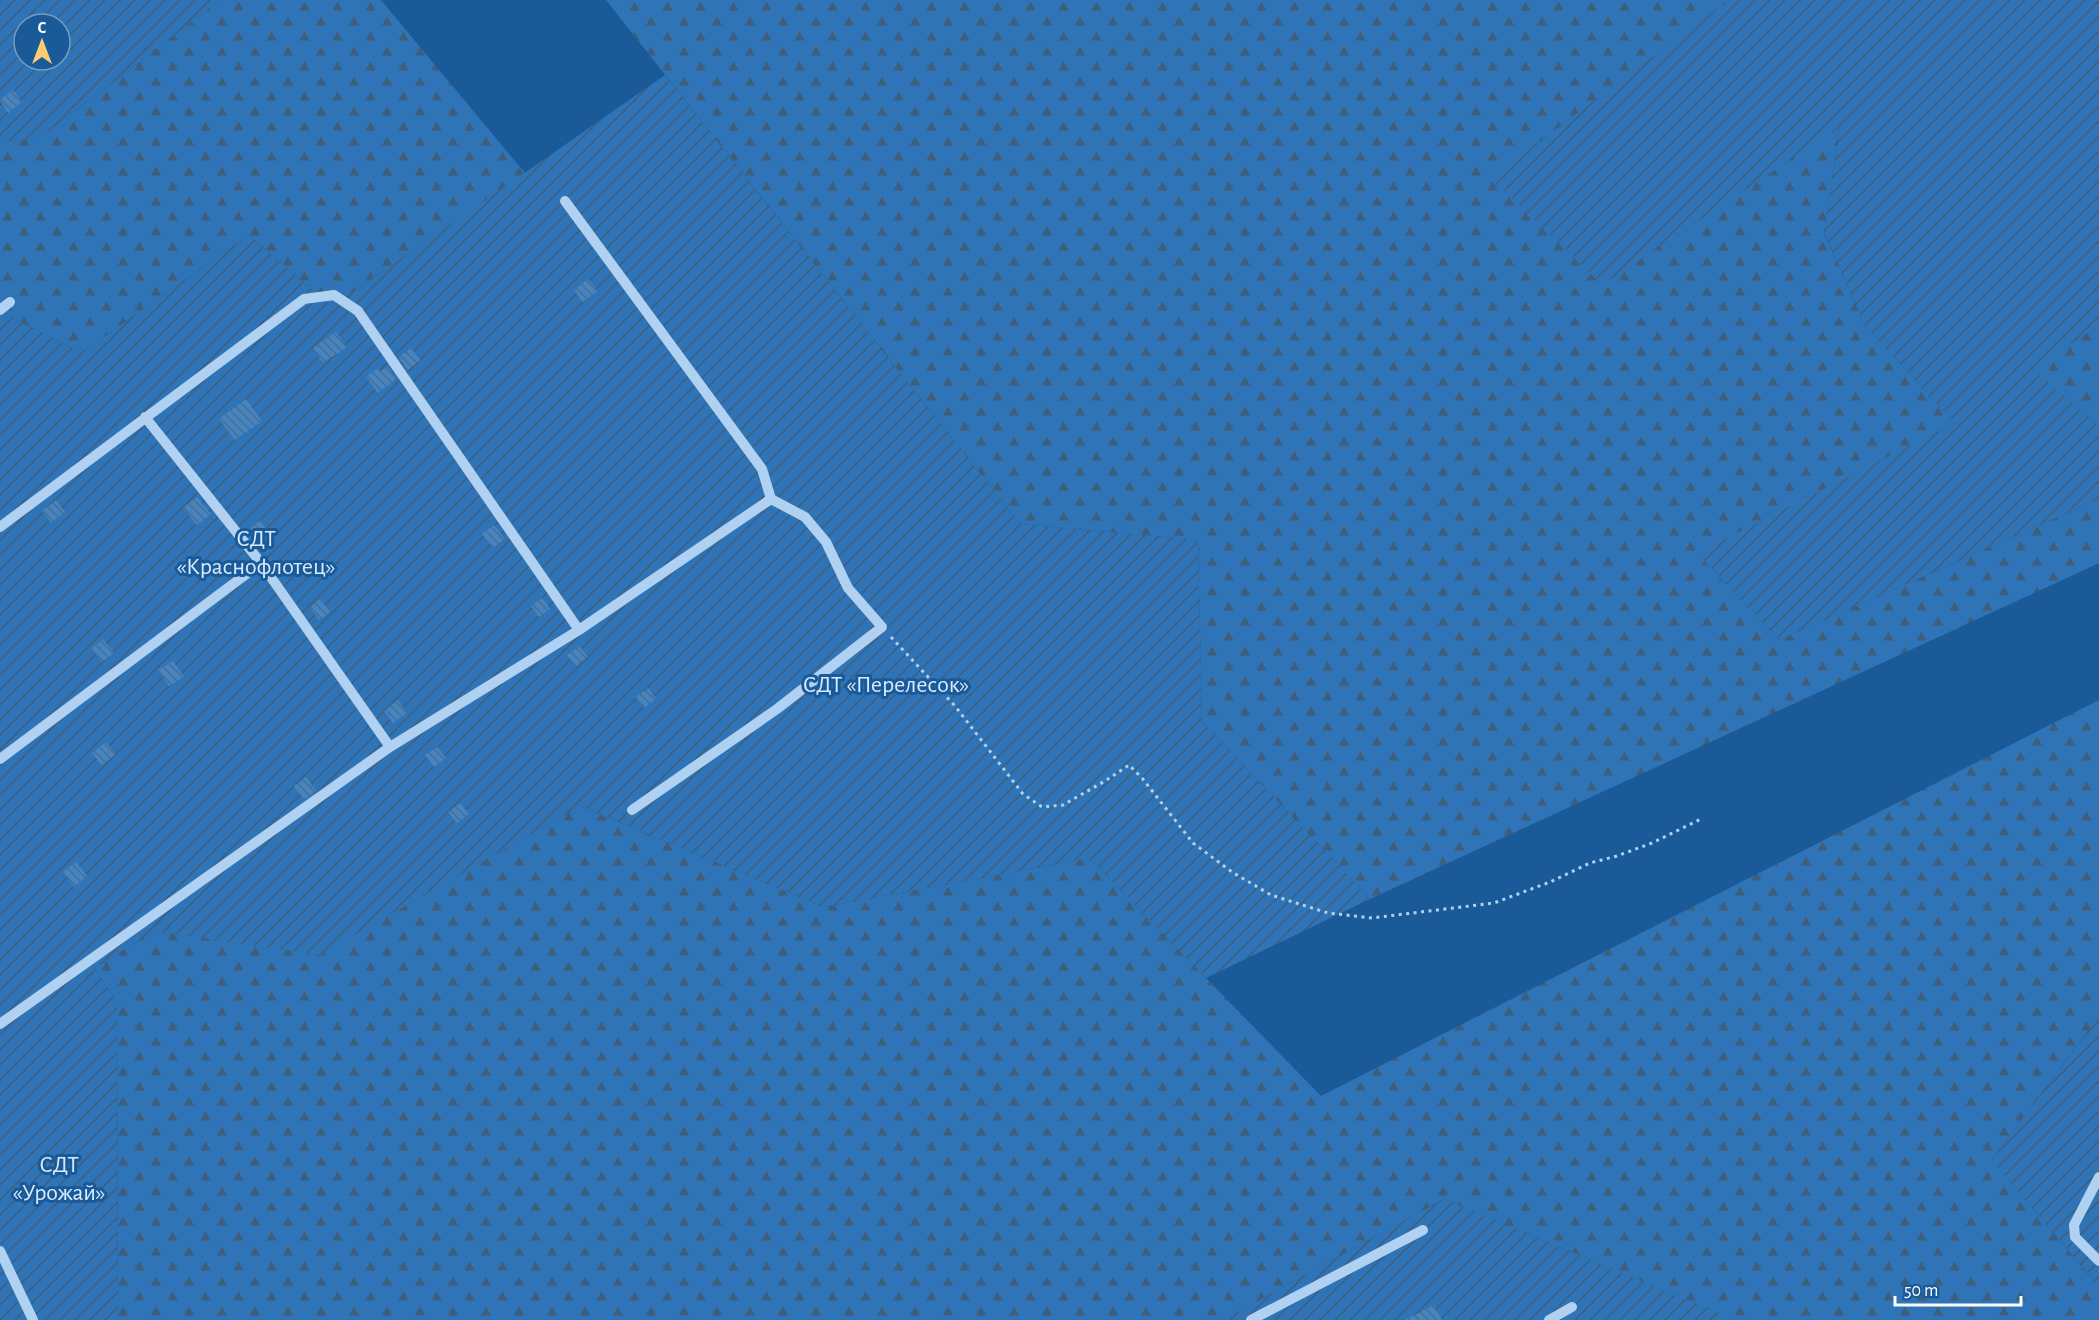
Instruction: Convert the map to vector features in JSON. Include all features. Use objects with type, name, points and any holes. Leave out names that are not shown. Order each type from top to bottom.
[{"type":"lane","points":[[565,201],[762,469],[771,499],[805,517],[826,542],[848,588],[882,627],[777,709],[632,810]]},
{"type":"lane","points":[[0,527],[304,299],[334,295],[358,311],[579,630]]},
{"type":"lane","points":[[0,309],[10,302]]},
{"type":"lane","points":[[145,417],[261,563],[390,747]]},
{"type":"lane","points":[[0,1024],[390,747],[579,630],[771,499]]},
{"type":"lane","points":[[0,759],[261,563]]},
{"type":"lane","points":[[2099,1177],[2074,1225],[2075,1237],[2099,1261]]},
{"type":"lane","points":[[1251,1320],[1423,1230]]},
{"type":"lane","points":[[0,1251],[33,1320]]},
{"type":"lane","points":[[1549,1320],[1572,1307]]},
{"type":"path","points":[[882,627],[955,705],[1023,794],[1032,801],[1042,807],[1063,805],[1105,782],[1129,765],[1142,778],[1193,843],[1271,896],[1328,914],[1372,918],[1494,903],[1550,882],[1590,863],[1652,843],[1703,818]]},
{"type":"green space","points":[[0,0],[220,0],[38,139],[0,141]]},
{"type":"green space","points":[[220,0],[381,0],[525,173],[332,307],[249,235],[81,353],[0,311],[0,141],[38,139]]},
{"type":"green space","points":[[606,0],[1729,0],[1492,178],[1602,284],[1840,126],[1824,232],[1864,324],[1955,423],[1698,554],[1779,640],[2099,499],[2099,563],[1370,899],[1202,721],[1198,540],[1020,524]]},
{"type":"green space","points":[[1729,0],[2099,0],[2099,326],[2033,368],[2099,426],[2099,499],[1779,640],[1697,553],[1955,423],[1864,324],[1824,231],[1840,127],[1602,285],[1491,178]]},
{"type":"green space","points":[[665,75],[1020,524],[1198,540],[1202,721],[1370,899],[1206,978],[1089,858],[824,907],[580,806],[319,955],[154,931],[94,968],[117,1002],[118,1320],[0,1320],[0,311],[81,353],[249,235],[332,307]]},
{"type":"green space","points":[[2099,326],[2099,426],[2032,368]]},
{"type":"green space","points":[[2099,700],[2099,1016],[1992,1160],[2099,1287],[2099,1320],[1723,1320],[1725,1316],[1444,1199],[1223,1320],[118,1320],[117,1002],[94,968],[154,931],[319,954],[580,806],[824,907],[1089,858],[1321,1096]]},
{"type":"green space","points":[[2099,1016],[2099,1287],[1992,1160]]},
{"type":"green space","points":[[1444,1199],[1726,1316],[1723,1320],[1223,1320]]},
{"type":"building","points":[[13,90],[22,102],[8,113],[0,100]]},
{"type":"building","points":[[588,279],[598,291],[583,302],[574,290]]},
{"type":"building","points":[[336,332],[347,347],[323,363],[313,348]]},
{"type":"building","points":[[411,348],[420,360],[408,370],[399,357]]},
{"type":"building","points":[[387,366],[396,379],[378,393],[366,377],[378,368],[381,371]]},
{"type":"building","points":[[246,399],[262,421],[235,440],[219,419]]},
{"type":"building","points":[[197,497],[211,514],[197,525],[183,508]]},
{"type":"building","points":[[56,500],[65,512],[51,523],[42,511]]},
{"type":"building","points":[[260,520],[269,533],[258,541],[249,529]]},
{"type":"building","points":[[494,525],[505,539],[493,548],[482,534]]},
{"type":"building","points":[[542,598],[550,609],[539,617],[531,606]]},
{"type":"building","points":[[320,599],[330,612],[319,620],[310,608]]},
{"type":"building","points":[[103,639],[114,653],[102,662],[91,649]]},
{"type":"building","points":[[579,646],[588,657],[576,666],[567,655]]},
{"type":"building","points":[[173,661],[184,677],[169,686],[158,670]]},
{"type":"building","points":[[648,688],[656,699],[644,708],[636,697]]},
{"type":"building","points":[[398,700],[407,713],[393,723],[384,711]]},
{"type":"building","points":[[106,742],[116,754],[102,765],[92,753]]},
{"type":"building","points":[[437,747],[446,758],[434,767],[425,755]]},
{"type":"building","points":[[306,777],[316,791],[303,800],[294,786]]},
{"type":"building","points":[[460,803],[469,814],[457,823],[448,812]]},
{"type":"building","points":[[76,862],[87,876],[74,887],[63,872]]},
{"type":"building","points":[[1434,1305],[1442,1320],[1405,1320]]},
{"type":"park label","name":"СДТ «Краснофлотец»","points":[[256,552]]},
{"type":"park label","name":"СДТ «Перелесок»","points":[[886,684]]},
{"type":"park label","name":"СДТ «Урожай»","points":[[59,1178]]}]
